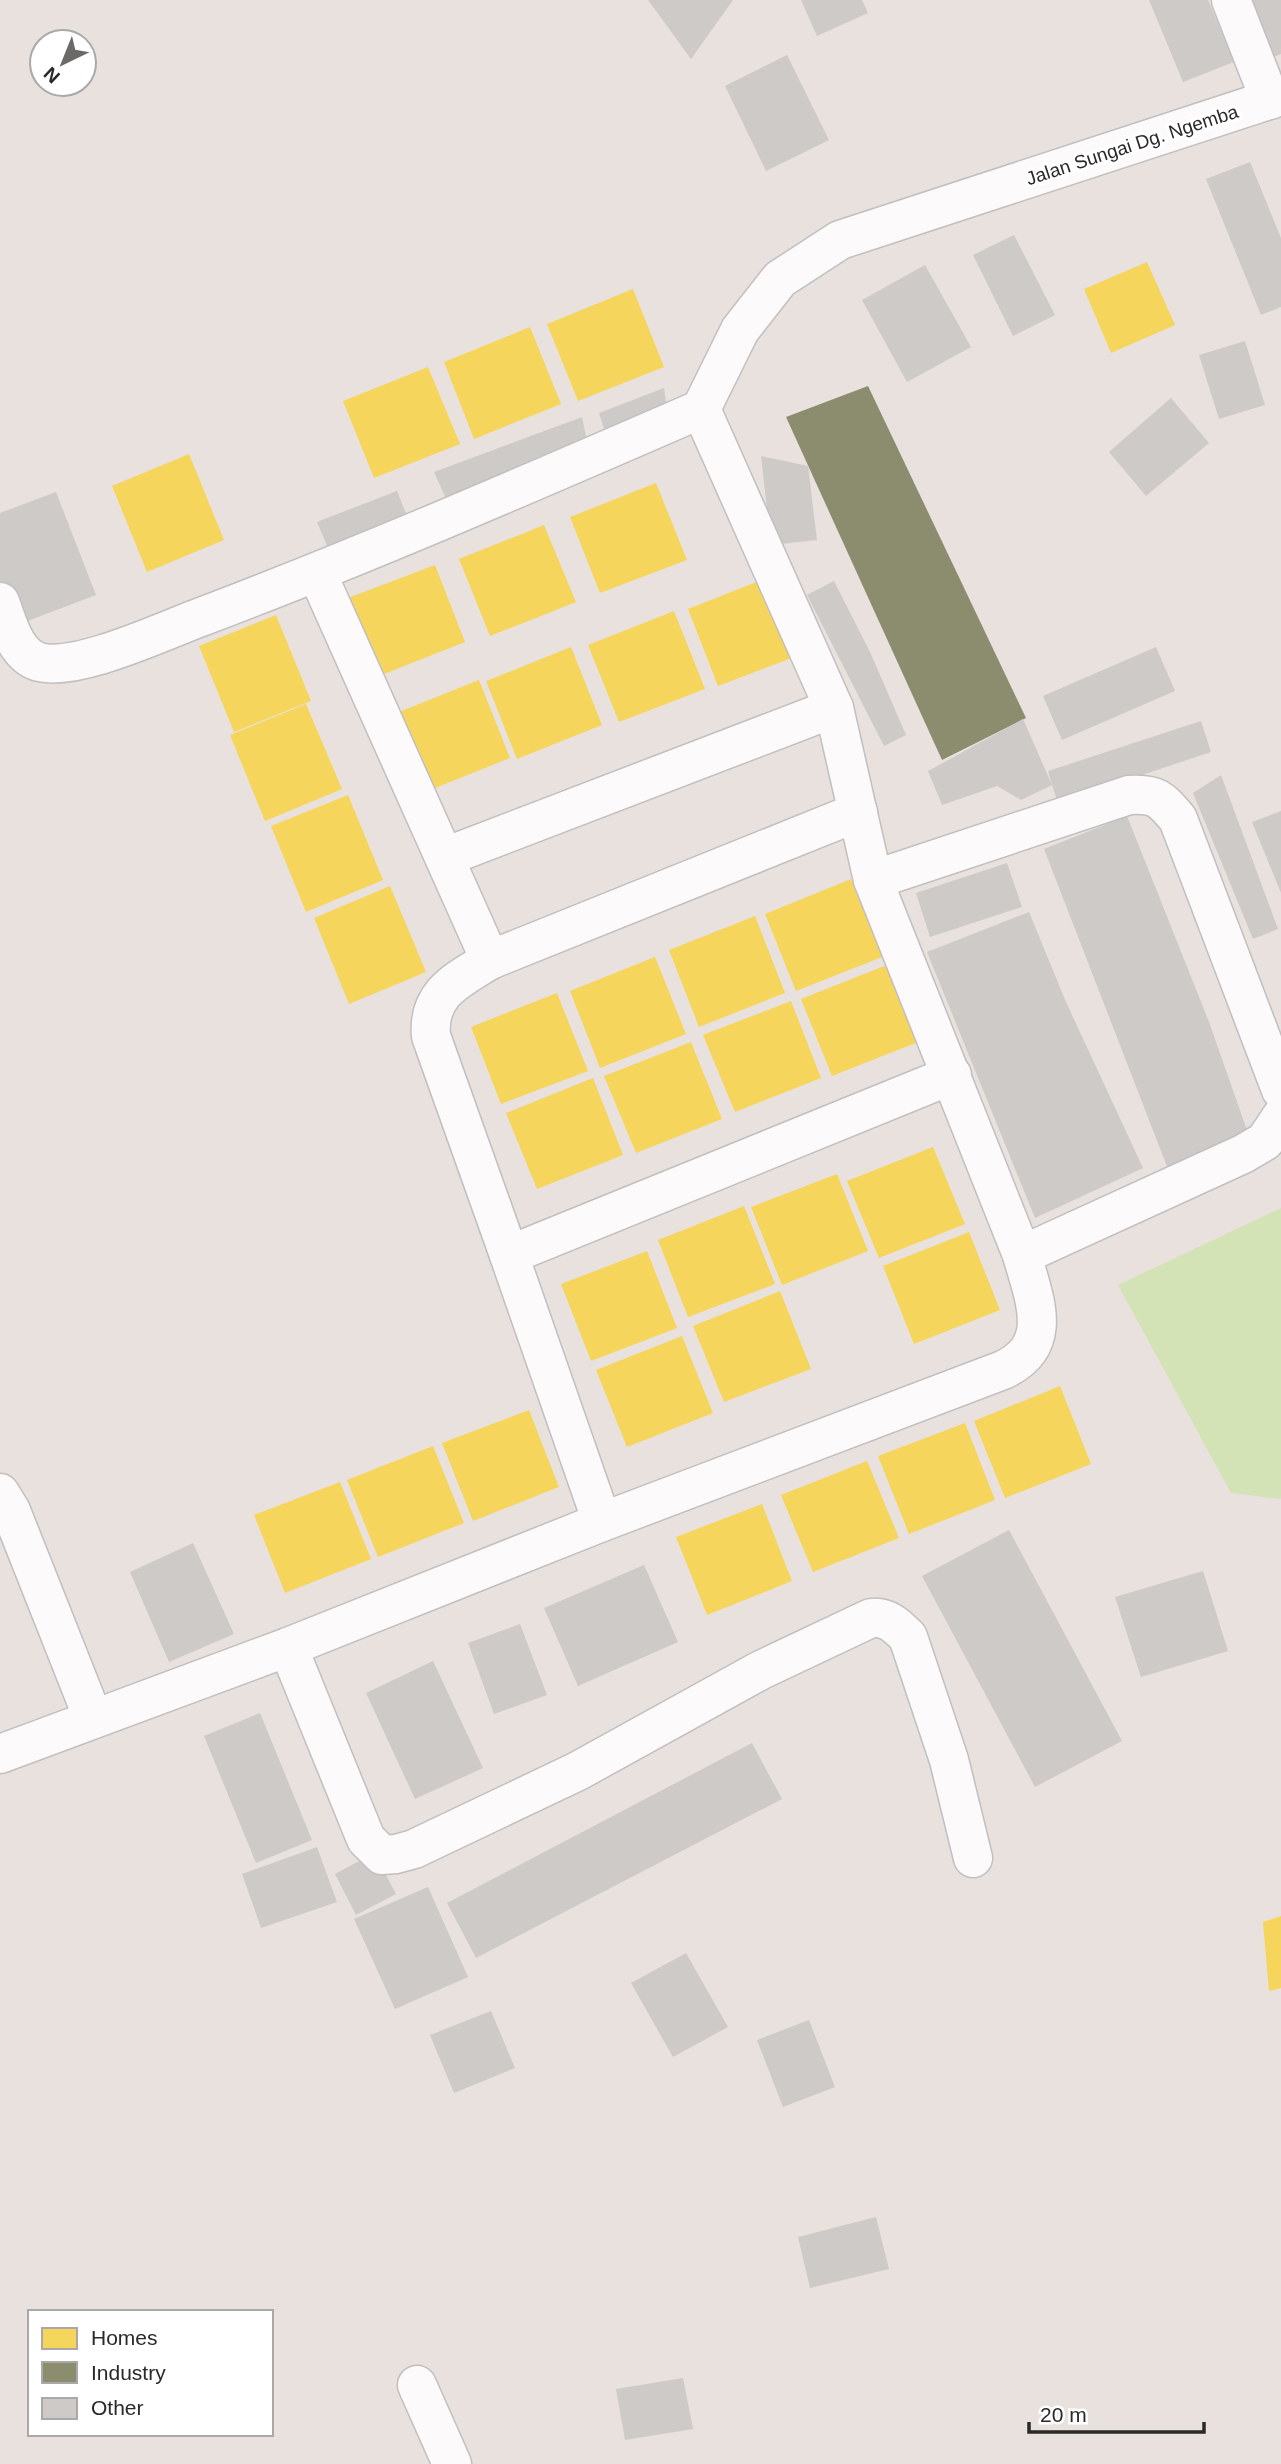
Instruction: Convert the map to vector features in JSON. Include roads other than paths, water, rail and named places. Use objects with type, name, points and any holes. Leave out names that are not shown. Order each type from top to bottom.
[{"type":"street","points":[[1231,0],[1276,98]]},
{"type":"street","name":"Jalan Sungai Dg. Ngemba","points":[[701,409],[740,330],[780,279],[840,240],[1276,98]]},
{"type":"street","points":[[0,602],[12,635],[23,652],[36,661],[52,664],[77,661],[317,573],[701,409],[834,708],[873,880],[1022,1255],[1037,1311],[1037,1333],[1031,1347],[1017,1363],[602,1522],[288,1647],[93,1717],[0,1754]]},
{"type":"street","points":[[317,573],[490,960]]},
{"type":"street","points":[[445,857],[834,708]]},
{"type":"street","points":[[873,880],[1129,795],[1150,794],[1165,803],[1178,819],[1281,1090]]},
{"type":"street","points":[[602,1522],[431,1036],[429,1023],[433,1006],[442,994],[490,960],[858,812]]},
{"type":"street","points":[[509,1255],[952,1075]]},
{"type":"street","points":[[1022,1255],[1243,1154],[1265,1141],[1281,1117]]},
{"type":"street","points":[[0,1493],[11,1511],[93,1717]]},
{"type":"street","points":[[288,1647],[366,1839],[382,1854],[396,1854],[414,1849],[578,1771],[761,1670],[871,1618],[881,1617],[897,1625],[908,1637],[949,1760],[973,1858]]},
{"type":"street","points":[[417,2385],[452,2464]]}]
